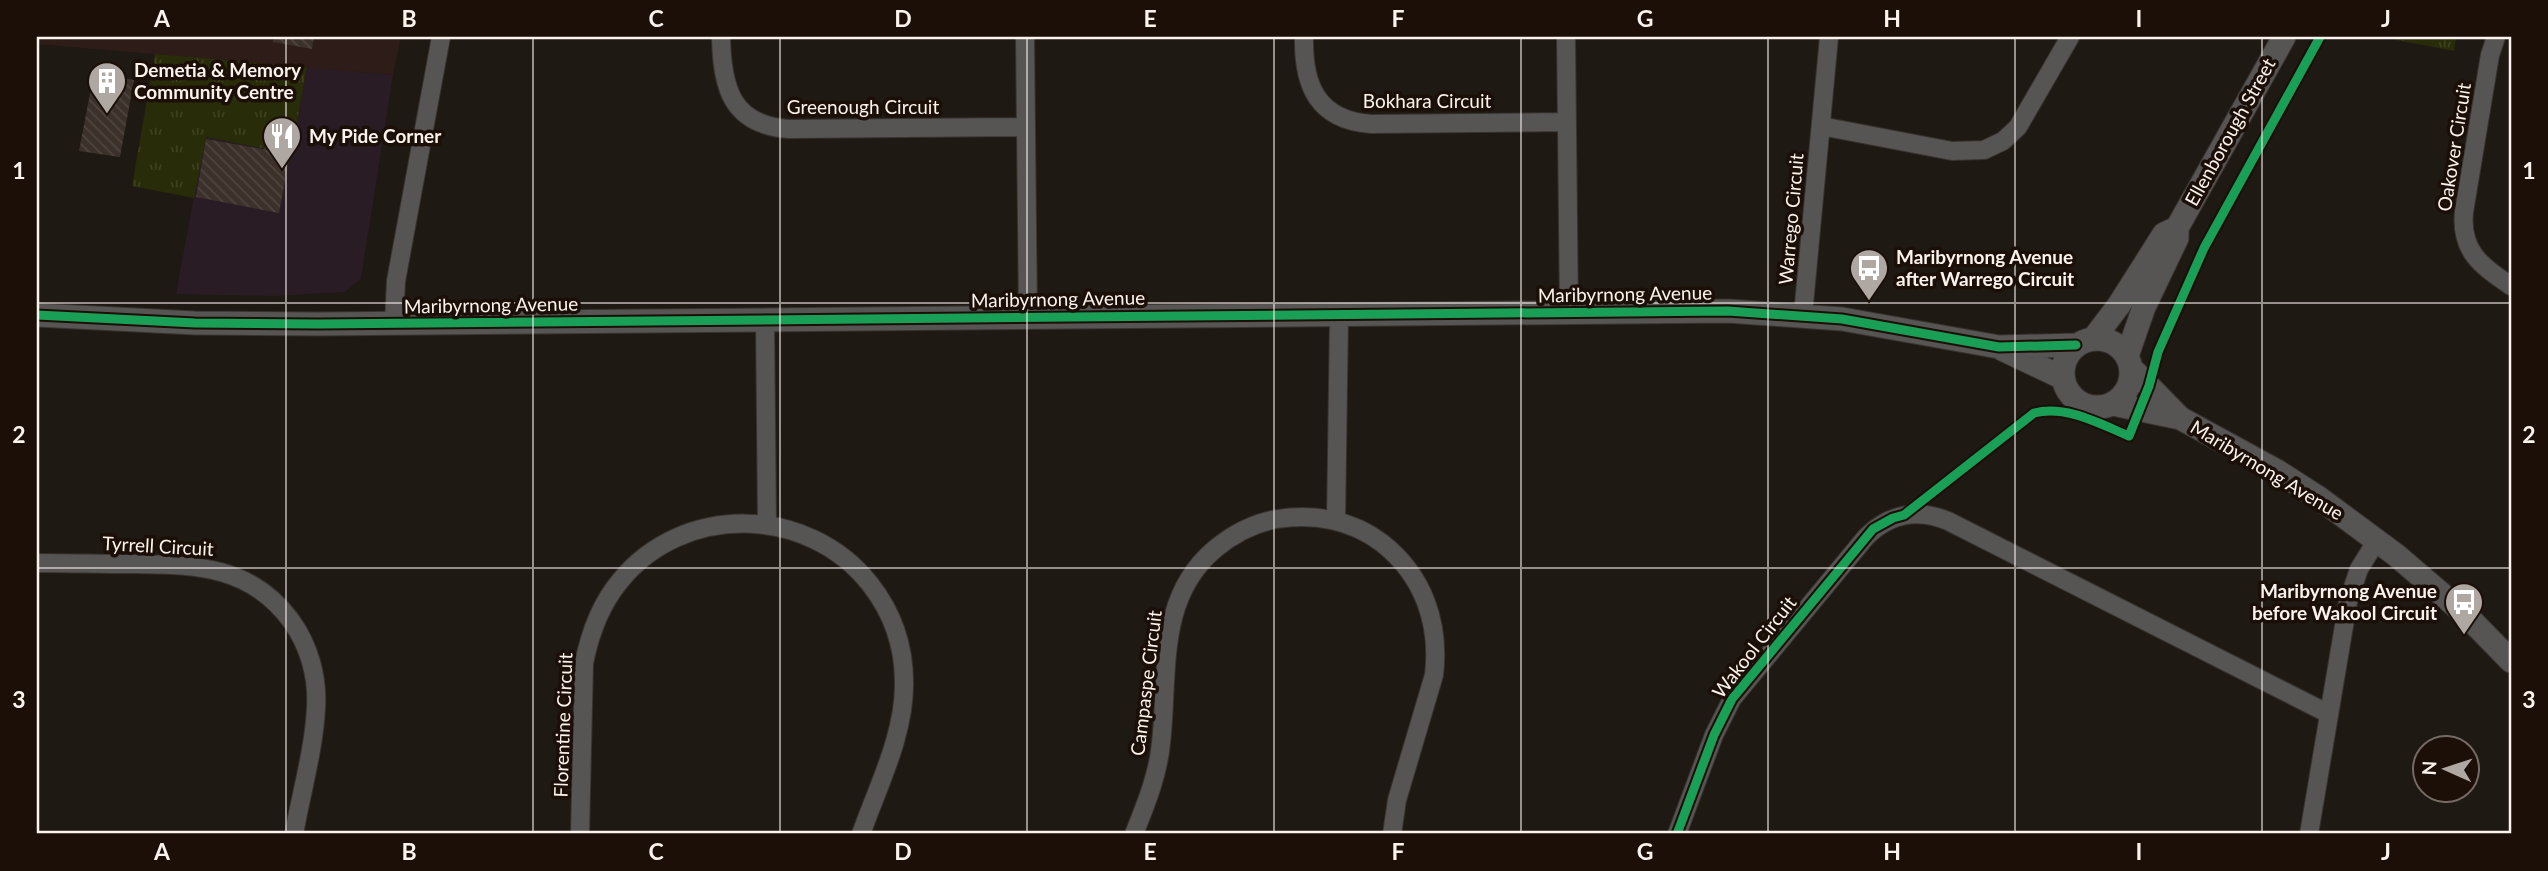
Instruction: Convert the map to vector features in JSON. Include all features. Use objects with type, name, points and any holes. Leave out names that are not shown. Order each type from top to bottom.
[{"type":"street","points":[[394,323],[396,281],[442,37]]},
{"type":"street","name":"Greenough Circuit","points":[[721,37],[722,74],[731,96],[746,114],[766,125],[789,129],[1026,127]]},
{"type":"street","points":[[1025,37],[1028,317]]},
{"type":"street","name":"Bokhara Circuit","points":[[1304,37],[1304,70],[1313,91],[1328,109],[1348,120],[1371,124],[1567,122]]},
{"type":"street","points":[[1566,37],[1569,312]]},
{"type":"street","name":"Warrego Circuit","points":[[1803,315],[1829,37]]},
{"type":"street","points":[[1821,126],[1952,151],[1984,150],[2003,141],[2018,127],[2070,37]]},
{"type":"street","name":"Ellenborough Street","points":[[2129,362],[2144,307],[2178,238],[2177,228],[2284,37]]},
{"type":"street","name":"Oakover Circuit","points":[[2496,37],[2490,55],[2463,231],[2475,257],[2511,286]]},
{"type":"street","name":"Ellenborough Street","points":[[2085,342],[2119,305],[2164,234],[2177,228]]},
{"type":"street","name":"Maribyrnong Avenue","points":[[37,316],[218,323],[394,323],[1728,311],[1803,315],[1881,325],[1999,347],[2085,342]]},
{"type":"street","points":[[1336,521],[1339,316]]},
{"type":"street","points":[[765,319],[767,524]]},
{"type":"street","points":[[2085,342],[2113,343],[2129,362],[2131,379],[2127,389],[2113,404],[2095,408],[2077,402],[2070,395],[2063,378],[2065,360],[2085,342]]},
{"type":"street","name":"Maribyrnong Avenue","points":[[1999,347],[2063,378]]},
{"type":"street","name":"Maribyrnong Avenue","points":[[2129,362],[2180,418]]},
{"type":"street","name":"Maribyrnong Avenue","points":[[2113,404],[2180,418],[2277,471],[2377,540],[2449,600],[2511,661]]},
{"type":"street","name":"Wakool Circuit","points":[[1677,834],[1714,735],[1732,698],[1866,537],[1883,523],[1904,514],[1926,514],[1948,521],[2329,714]]},
{"type":"street","name":"Campaspe Circuit","points":[[1134,834],[1158,765],[1170,626],[1188,579],[1223,542],[1253,526],[1269,520],[1320,516],[1374,538],[1406,565],[1423,594],[1434,626],[1434,676],[1397,800],[1392,834]]},
{"type":"street","name":"Florentine Circuit","points":[[580,834],[584,663],[593,627],[609,595],[647,555],[678,537],[712,525],[749,523],[767,524],[803,534],[828,547],[851,564],[876,592],[886,608],[900,644],[904,681],[900,719],[861,834]]},
{"type":"street","points":[[2309,834],[2348,601],[2359,569],[2377,540]]},
{"type":"street","name":"Tyrrell Circuit","points":[[37,563],[201,566],[241,579],[275,602],[304,643],[312,666],[316,691],[314,724],[294,834]]},
{"type":"shaded area","points":[[37,37],[401,37],[393,75],[37,44]]},
{"type":"shaded area","points":[[307,67],[393,75],[361,278],[345,292],[273,296],[176,294],[205,137],[291,154]]},
{"type":"green space","points":[[2381,37],[2456,37],[2454,51]]},
{"type":"green space","points":[[155,54],[307,67],[291,154],[206,137],[194,198],[132,186]]},
{"type":"building","points":[[274,37],[314,37],[312,49],[273,42]]},
{"type":"building","name":"Demetia & Memory Community Centre","points":[[94,73],[134,80],[120,157],[79,151]]},
{"type":"building","points":[[206,139],[290,154],[279,213],[196,197]]},
{"type":"cycle path","points":[[1677,834],[1714,735],[1732,699],[1873,529],[1904,515],[2034,413],[2046,411],[2071,414],[2129,436],[2149,386],[2158,352],[2204,248],[2320,37]]},
{"type":"cycle path","points":[[37,315],[195,323],[318,324],[1728,311],[1842,319],[1999,347],[2076,345]]},
{"type":"place","name":"Demetia & Memory Community Centre","points":[[107,115]]},
{"type":"place","name":"My Pide Corner","points":[[282,170]]},
{"type":"place","name":"Maribyrnong Avenue after Warrego Circuit","points":[[1869,302]]},
{"type":"place","name":"Maribyrnong Avenue before Wakool Circuit","points":[[2464,636]]}]
